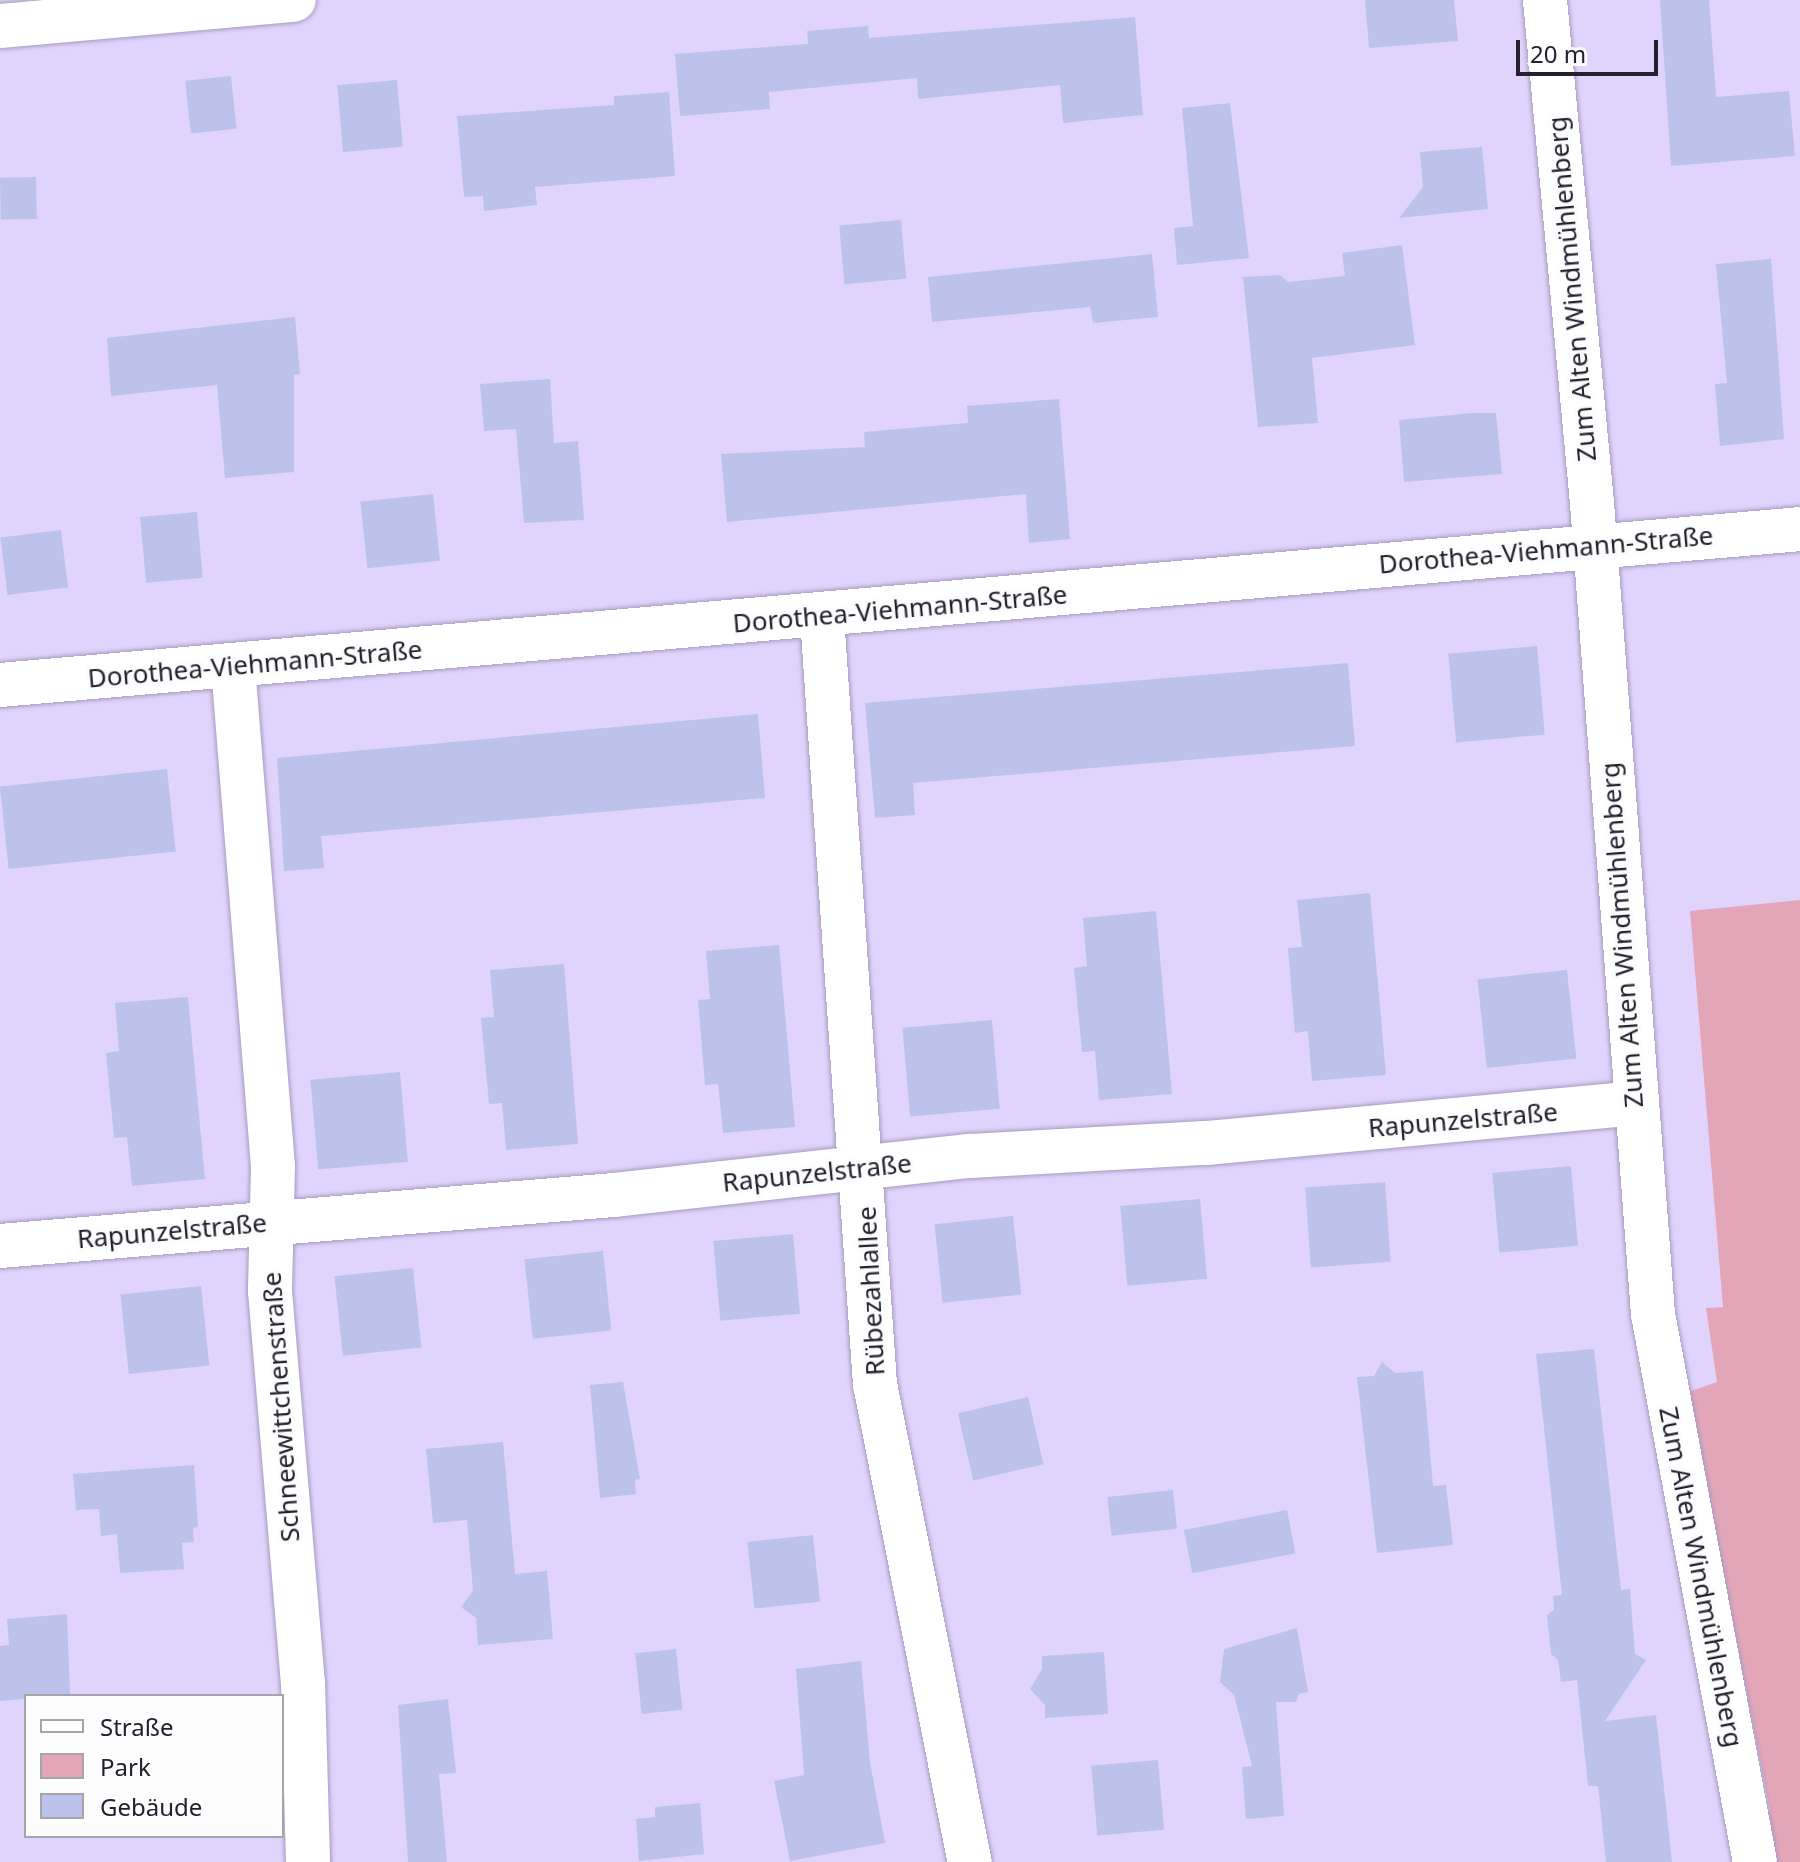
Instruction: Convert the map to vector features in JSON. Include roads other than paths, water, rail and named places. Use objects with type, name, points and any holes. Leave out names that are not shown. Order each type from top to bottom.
[{"type":"street","points":[[0,26],[294,0]]},
{"type":"street","name":"Zum Alten Windmühlenberg","points":[[1545,0],[1595,545],[1634,1103],[1653,1314],[1667,1403],[1755,1862]]},
{"type":"street","name":"Dorothea-Viehmann-Straße","points":[[0,685],[822,617],[1595,545],[1800,529]]},
{"type":"street","name":"Rübezahlallee","points":[[822,617],[863,1167],[875,1384],[970,1862]]},
{"type":"street","name":"Schneewittchenstraße","points":[[233,666],[273,1166],[270,1291],[303,1682],[308,1862]]},
{"type":"street","name":"Rapunzelstraße","points":[[0,1246],[614,1195],[863,1167],[1378,1128],[1634,1103]]}]
